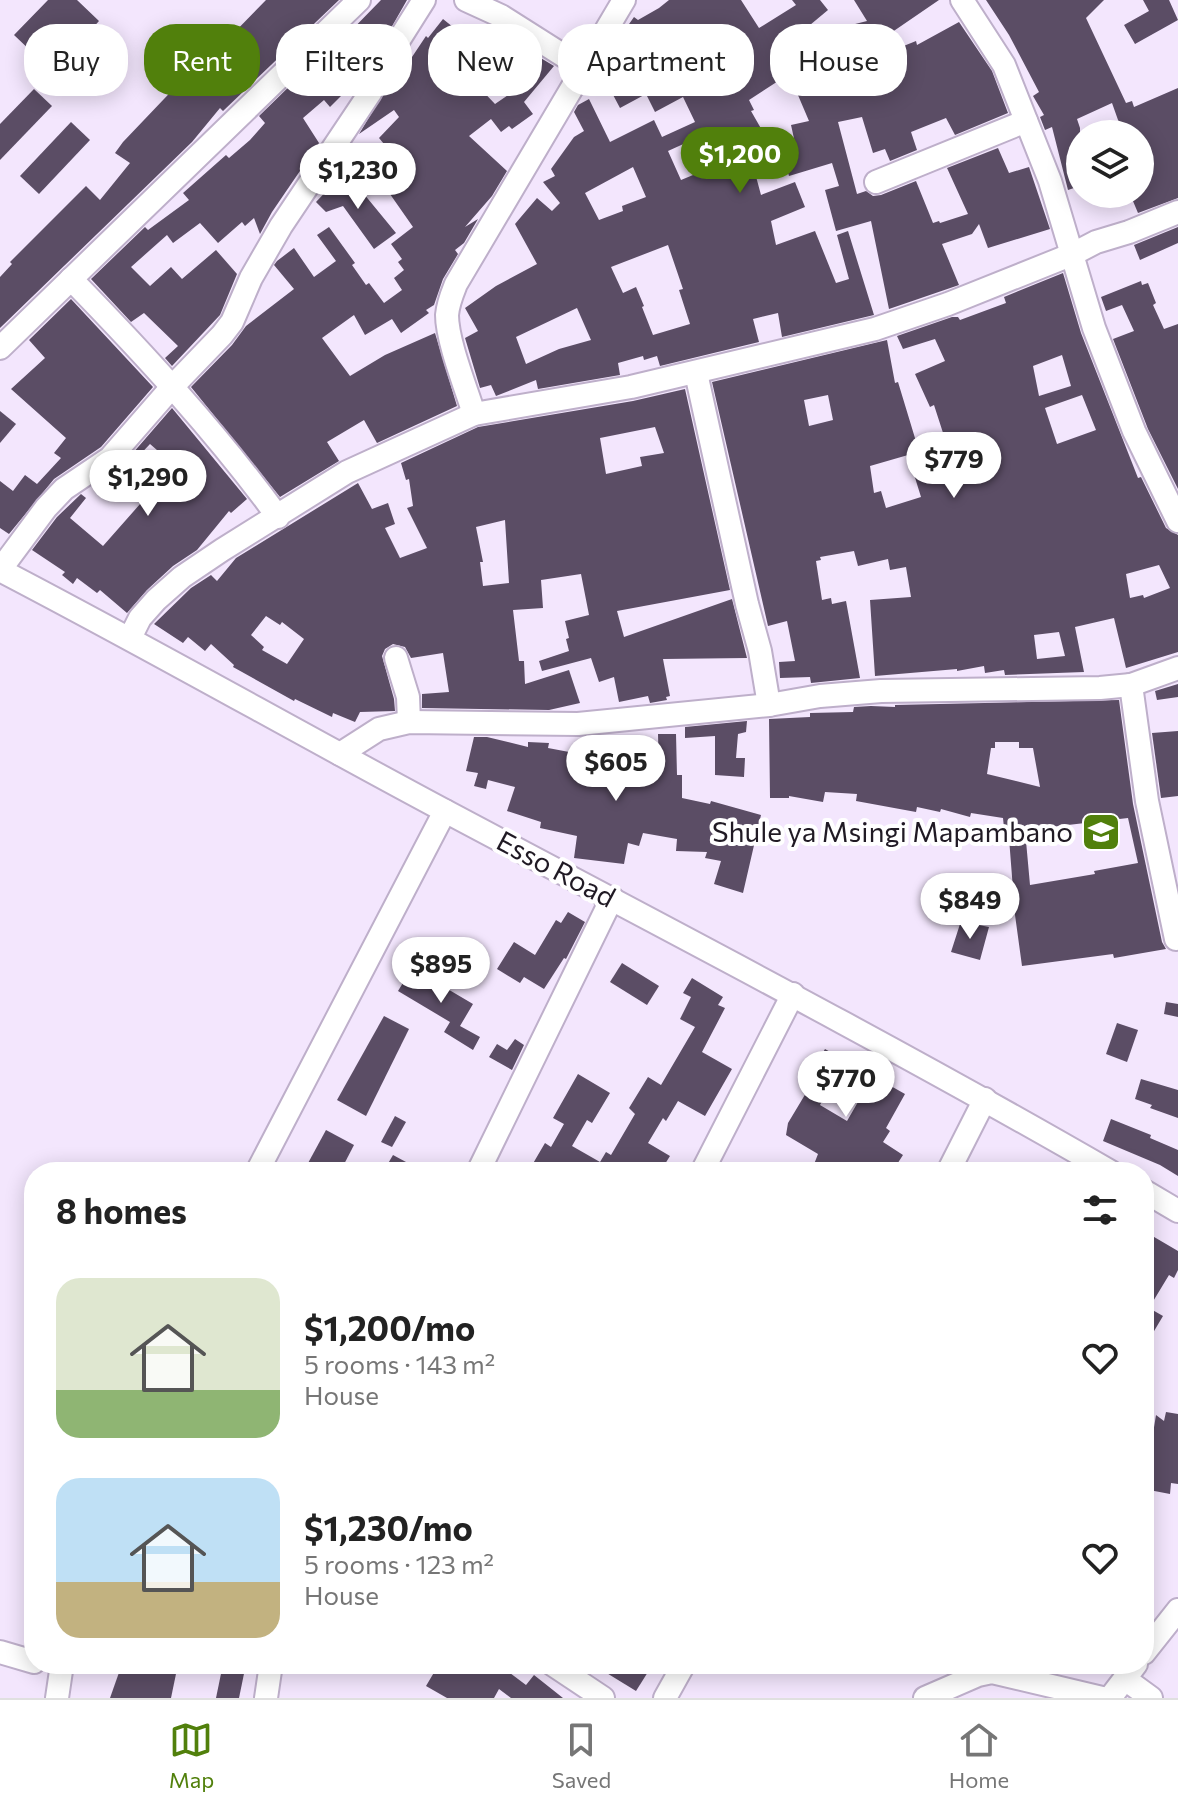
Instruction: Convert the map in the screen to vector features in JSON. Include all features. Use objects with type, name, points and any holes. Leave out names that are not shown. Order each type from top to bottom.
[{"type":"street","points":[[0,348],[359,0]]},
{"type":"street","points":[[0,570],[55,498],[110,458],[232,322],[251,278],[281,226],[362,106],[424,0]]},
{"type":"street","points":[[466,0],[501,16],[558,52]]},
{"type":"street","points":[[610,24],[624,0]]},
{"type":"street","points":[[962,0],[1004,65],[1050,181],[1094,328],[1134,431],[1178,521]]},
{"type":"street","points":[[474,414],[450,333],[447,316],[449,301],[567,96]]},
{"type":"street","points":[[876,182],[1026,121]]},
{"type":"street","points":[[130,638],[140,618],[182,577],[347,472],[474,414],[631,387],[875,329],[948,304],[1096,242],[1178,212]]},
{"type":"street","points":[[71,279],[118,327],[228,453],[278,517]]},
{"type":"street","points":[[696,373],[743,590],[760,651],[769,705]]},
{"type":"street","name":"Esso Road","points":[[0,570],[445,811],[793,994],[1094,1162]]},
{"type":"street","points":[[396,658],[408,697],[409,722]]},
{"type":"street","points":[[340,754],[379,729],[409,722],[578,724],[881,691],[1027,691],[1131,685],[1178,668]]},
{"type":"street","points":[[1131,685],[1147,801],[1176,939]]},
{"type":"street","points":[[262,1162],[445,811]]},
{"type":"street","points":[[483,1162],[612,898]]},
{"type":"street","points":[[707,1162],[793,994]]},
{"type":"street","points":[[953,1162],[985,1099]]},
{"type":"street","points":[[1154,1196],[1177,1209]]},
{"type":"street","points":[[1154,1640],[1178,1610]]},
{"type":"street","points":[[0,1652],[24,1659]]},
{"type":"street","points":[[56,1674],[57,1698]]},
{"type":"street","points":[[266,1698],[270,1674]]},
{"type":"street","points":[[567,1674],[603,1698]]},
{"type":"street","points":[[665,1698],[678,1674]]},
{"type":"street","points":[[925,1698],[983,1674]]},
{"type":"street","points":[[1000,1674],[1102,1698]]},
{"type":"street","points":[[1110,1698],[1128,1674]]},
{"type":"street","points":[[1132,1674],[1151,1698]]},
{"type":"building","points":[[48,0],[77,0],[99,21],[96,24],[25,24]]},
{"type":"building","points":[[266,0],[339,0],[314,24],[276,24],[276,60],[260,76],[260,24],[243,24]]},
{"type":"building","points":[[381,0],[407,0],[393,24],[358,24]]},
{"type":"building","points":[[669,0],[741,0],[759,28],[796,5],[792,0],[820,0],[828,10],[811,24],[770,24],[770,86],[749,100],[754,110],[751,111],[779,160],[754,169],[761,195],[795,182],[805,207],[771,221],[776,245],[815,231],[836,283],[849,279],[837,235],[848,231],[874,315],[782,337],[778,313],[753,319],[759,342],[660,366],[657,356],[644,360],[643,356],[618,363],[620,375],[538,389],[536,380],[496,396],[491,385],[480,388],[465,338],[478,331],[465,308],[496,286],[537,264],[515,224],[537,198],[552,211],[560,203],[543,182],[555,176],[551,169],[574,137],[584,131],[574,112],[578,105],[589,99],[610,142],[654,120],[662,137],[695,122],[683,97],[655,112],[647,96],[754,96],[754,24],[629,24],[634,17],[638,20]],"holes":[[[701,136],[710,168],[681,180],[668,151]],[[633,167],[646,197],[622,206],[623,211],[599,220],[585,193]],[[668,245],[683,289],[679,290],[690,324],[653,335],[636,287],[623,293],[611,267]],[[577,308],[591,340],[559,349],[526,364],[516,337]]]},
{"type":"building","points":[[854,0],[939,0],[904,24],[855,24],[867,21]]},
{"type":"building","points":[[986,0],[1104,0],[1086,18],[1126,103],[1132,101],[1134,107],[1178,88],[1178,198],[1154,207],[1154,120],[1118,120],[1112,103],[1077,120],[1066,120],[1066,182],[1052,127],[1045,130],[1040,117],[1044,115],[1033,96],[1039,92],[1009,35]]},
{"type":"building","points":[[1143,0],[1169,0],[1178,20],[1135,44],[1124,25],[1149,11]]},
{"type":"building","points":[[959,22],[992,71],[1008,113],[955,135],[946,118],[911,132],[917,150],[890,161],[885,149],[873,153],[862,117],[838,122],[857,194],[866,191],[873,196],[881,195],[916,181],[933,223],[968,214],[947,168],[998,148],[1009,173],[1029,167],[1050,229],[988,248],[979,224],[972,234],[942,244],[959,285],[889,309],[871,221],[836,231],[825,190],[839,186],[832,163],[789,176],[780,148],[795,143],[791,125],[809,121],[798,96],[907,96],[907,45],[916,41],[917,45]]},
{"type":"building","points":[[24,25],[24,44],[14,35]]},
{"type":"building","points":[[426,36],[428,96],[487,96],[495,104],[507,96],[529,96],[524,102],[533,114],[512,129],[509,126],[501,132],[491,119],[469,136],[507,171],[492,196],[465,227],[478,219],[464,243],[455,250],[458,254],[443,279],[434,305],[426,310],[429,313],[401,333],[392,319],[365,335],[354,315],[322,338],[350,376],[385,355],[435,333],[457,406],[377,443],[364,420],[327,442],[339,461],[280,497],[191,387],[246,326],[294,289],[274,265],[277,261],[294,248],[314,277],[336,261],[317,235],[329,227],[355,263],[352,265],[366,285],[369,283],[384,303],[402,290],[394,278],[404,270],[398,262],[402,259],[391,244],[413,227],[369,164],[389,150],[379,138],[399,117],[394,110],[359,134],[382,96],[412,96],[412,57]]},
{"type":"building","points":[[542,59],[554,66],[542,80]]},
{"type":"building","points":[[27,96],[41,96],[52,106],[0,160],[0,124]]},
{"type":"building","points":[[167,96],[239,96],[223,111],[220,108],[192,142],[0,328],[0,277],[12,264],[10,262],[86,186],[100,200],[130,163],[115,153]]},
{"type":"building","points":[[279,96],[341,96],[330,107],[324,100],[303,118],[319,143],[260,234],[254,218],[245,226],[242,222],[218,243],[200,223],[173,243],[167,235],[131,267],[150,286],[171,267],[182,279],[216,250],[237,274],[220,315],[172,366],[165,358],[178,346],[144,313],[131,322],[91,279],[145,227],[148,230],[189,200],[183,193],[226,155],[229,158],[265,123],[259,116]]},
{"type":"building","points":[[614,96],[642,96],[620,108]]},
{"type":"building","points":[[71,122],[90,140],[39,194],[20,176]]},
{"type":"building","points":[[350,177],[396,233],[374,249],[343,206],[326,212],[316,202],[335,182],[339,186]]},
{"type":"building","points":[[1178,227],[1178,243],[1140,260],[1134,245]]},
{"type":"building","points":[[1063,273],[1081,333],[1138,478],[1141,477],[1166,528],[1178,535],[1178,652],[1126,668],[1114,618],[1075,627],[1084,672],[1005,675],[1004,670],[985,673],[984,666],[957,671],[875,676],[870,600],[911,597],[906,567],[890,570],[888,559],[858,566],[854,551],[820,557],[821,560],[816,561],[822,600],[831,598],[832,604],[846,601],[860,678],[811,683],[810,677],[780,678],[779,662],[795,661],[787,621],[768,626],[712,382],[887,340],[895,383],[898,382],[918,448],[945,439],[934,405],[930,407],[915,374],[945,361],[935,339],[903,349],[897,336],[952,317],[960,320],[1006,303],[1004,297]],"holes":[[[1062,355],[1071,386],[1039,396],[1033,366]],[[828,395],[833,420],[809,426],[804,400]],[[1082,395],[1096,430],[1057,444],[1045,408]],[[908,455],[921,497],[886,508],[881,491],[874,493],[870,466]],[[1159,565],[1170,588],[1144,598],[1143,595],[1130,598],[1126,574]],[[1059,632],[1065,656],[1037,659],[1034,635]]]},
{"type":"building","points":[[1141,281],[1142,285],[1148,283],[1156,303],[1153,305],[1164,329],[1178,324],[1178,489],[1148,429],[1113,339],[1134,331],[1122,305],[1106,311],[1101,297]]},
{"type":"building","points":[[71,299],[153,387],[101,447],[54,479],[9,534],[0,528],[0,481],[13,491],[25,475],[37,484],[61,458],[54,453],[66,438],[11,389],[45,358],[29,340]]},
{"type":"building","points":[[685,389],[730,590],[617,611],[624,637],[732,599],[747,658],[663,659],[670,696],[666,697],[667,700],[650,703],[648,696],[619,702],[614,677],[599,682],[591,658],[542,671],[539,661],[569,651],[565,621],[589,615],[581,574],[541,580],[543,608],[513,610],[519,661],[524,661],[525,684],[569,670],[580,703],[549,710],[422,708],[422,694],[449,692],[443,653],[411,658],[405,647],[393,644],[385,649],[382,656],[395,711],[360,712],[355,722],[333,713],[332,717],[294,701],[233,667],[211,644],[205,651],[188,637],[183,643],[154,624],[191,588],[211,575],[217,581],[236,558],[358,483],[372,509],[388,503],[395,524],[385,528],[400,558],[427,548],[407,508],[413,506],[409,479],[406,480],[401,463],[478,427],[633,401]],"holes":[[[655,427],[664,453],[640,457],[642,466],[606,474],[600,438]],[[505,520],[509,583],[483,586],[480,562],[483,562],[476,527]],[[266,616],[280,625],[282,622],[304,639],[287,664],[262,650],[264,647],[251,635]]]},
{"type":"building","points":[[172,408],[247,499],[231,513],[229,511],[197,550],[173,566],[127,613],[100,590],[97,593],[77,578],[73,584],[62,575],[65,572],[32,550],[57,517],[81,494],[86,498],[70,518],[103,546],[148,495],[119,469]],"holes":[[[150,444],[172,463],[153,483],[132,463]]]},
{"type":"building","points":[[0,411],[16,424],[0,443]]},
{"type":"building","points":[[1178,684],[1178,697],[1157,700],[1155,691]]},
{"type":"building","points":[[1119,700],[1133,804],[1166,949],[1114,958],[1113,954],[1022,966],[1009,838],[1005,838],[1003,818],[971,813],[970,817],[941,809],[940,812],[917,807],[916,812],[856,801],[857,794],[825,792],[823,802],[789,796],[770,798],[769,719],[810,717],[810,713],[853,712],[854,707]],"holes":[[[995,742],[1019,742],[1019,748],[1033,748],[1040,787],[987,774],[991,748],[995,748]],[[1128,818],[1138,863],[1030,885],[1025,830]]]},
{"type":"building","points":[[747,721],[746,732],[738,734],[736,758],[745,758],[744,777],[715,775],[715,736],[685,738],[685,727]]},
{"type":"building","points":[[1178,731],[1178,796],[1161,798],[1152,733]]},
{"type":"building","points":[[658,734],[676,734],[677,775],[682,775],[682,798],[710,804],[711,801],[761,815],[743,893],[714,884],[721,861],[705,858],[707,852],[676,851],[677,839],[643,833],[639,846],[628,843],[624,864],[574,858],[577,836],[540,828],[541,822],[507,811],[515,787],[488,780],[486,789],[474,786],[478,773],[466,771],[474,737],[487,737],[528,747],[528,742],[549,743],[548,748],[585,755],[600,755],[600,741],[616,741],[617,774],[659,775]]},
{"type":"building","points":[[568,912],[585,922],[566,959],[544,989],[524,977],[520,983],[497,969],[514,942],[535,955],[556,920],[561,923]]},
{"type":"building","points":[[969,923],[989,927],[980,960],[951,952],[960,924],[968,926]]},
{"type":"building","points":[[622,963],[659,986],[647,1005],[610,982]]},
{"type":"building","points":[[412,968],[473,1004],[460,1026],[480,1037],[473,1050],[444,1032],[450,1022],[398,991]]},
{"type":"building","points":[[692,978],[723,997],[718,1005],[725,1008],[702,1052],[732,1069],[705,1116],[678,1101],[666,1121],[663,1118],[648,1143],[670,1156],[666,1162],[600,1162],[606,1152],[611,1155],[635,1114],[629,1108],[648,1077],[661,1085],[695,1027],[680,1019],[691,997],[683,993]]},
{"type":"building","points":[[1166,1002],[1178,1004],[1178,1017],[1164,1014]]},
{"type":"building","points":[[384,1016],[409,1029],[366,1116],[337,1100]]},
{"type":"building","points":[[1117,1023],[1138,1030],[1127,1062],[1106,1054]]},
{"type":"building","points":[[515,1039],[524,1045],[512,1070],[489,1057],[497,1044],[507,1050]]},
{"type":"building","points":[[825,1049],[905,1094],[886,1128],[890,1131],[883,1142],[903,1155],[898,1162],[815,1162],[818,1154],[786,1135],[788,1123],[812,1083],[807,1080]],"holes":[[[834,1079],[862,1095],[847,1121],[820,1105]]]},
{"type":"building","points":[[578,1074],[610,1093],[592,1123],[587,1120],[572,1146],[600,1162],[534,1162],[545,1143],[551,1147],[564,1124],[553,1118]]},
{"type":"building","points":[[1141,1079],[1178,1090],[1178,1118],[1135,1099]]},
{"type":"building","points":[[395,1116],[406,1122],[392,1147],[381,1142]]},
{"type":"building","points":[[1111,1119],[1151,1135],[1150,1138],[1178,1150],[1178,1176],[1154,1162],[1103,1141]]},
{"type":"building","points":[[326,1130],[354,1145],[345,1162],[309,1162]]},
{"type":"building","points":[[393,1155],[406,1162],[389,1162]]},
{"type":"building","points":[[1154,1237],[1178,1251],[1178,1270],[1174,1278],[1169,1275],[1154,1300]]},
{"type":"building","points":[[1154,1311],[1163,1316],[1154,1331]]},
{"type":"building","points":[[1166,1412],[1178,1414],[1178,1484],[1171,1483],[1170,1494],[1154,1491],[1156,1415],[1164,1421]]},
{"type":"building","points":[[118,1674],[176,1674],[171,1698],[110,1698]]},
{"type":"building","points":[[221,1674],[244,1674],[239,1698],[216,1698]]},
{"type":"building","points":[[433,1674],[511,1674],[526,1685],[534,1675],[563,1698],[511,1698],[499,1689],[494,1698],[447,1698],[426,1686]]},
{"type":"building","points":[[608,1674],[647,1674],[636,1691]]},
{"type":"place","name":"Shule ya Msingi Mapambano","points":[[1101,832]]}]
